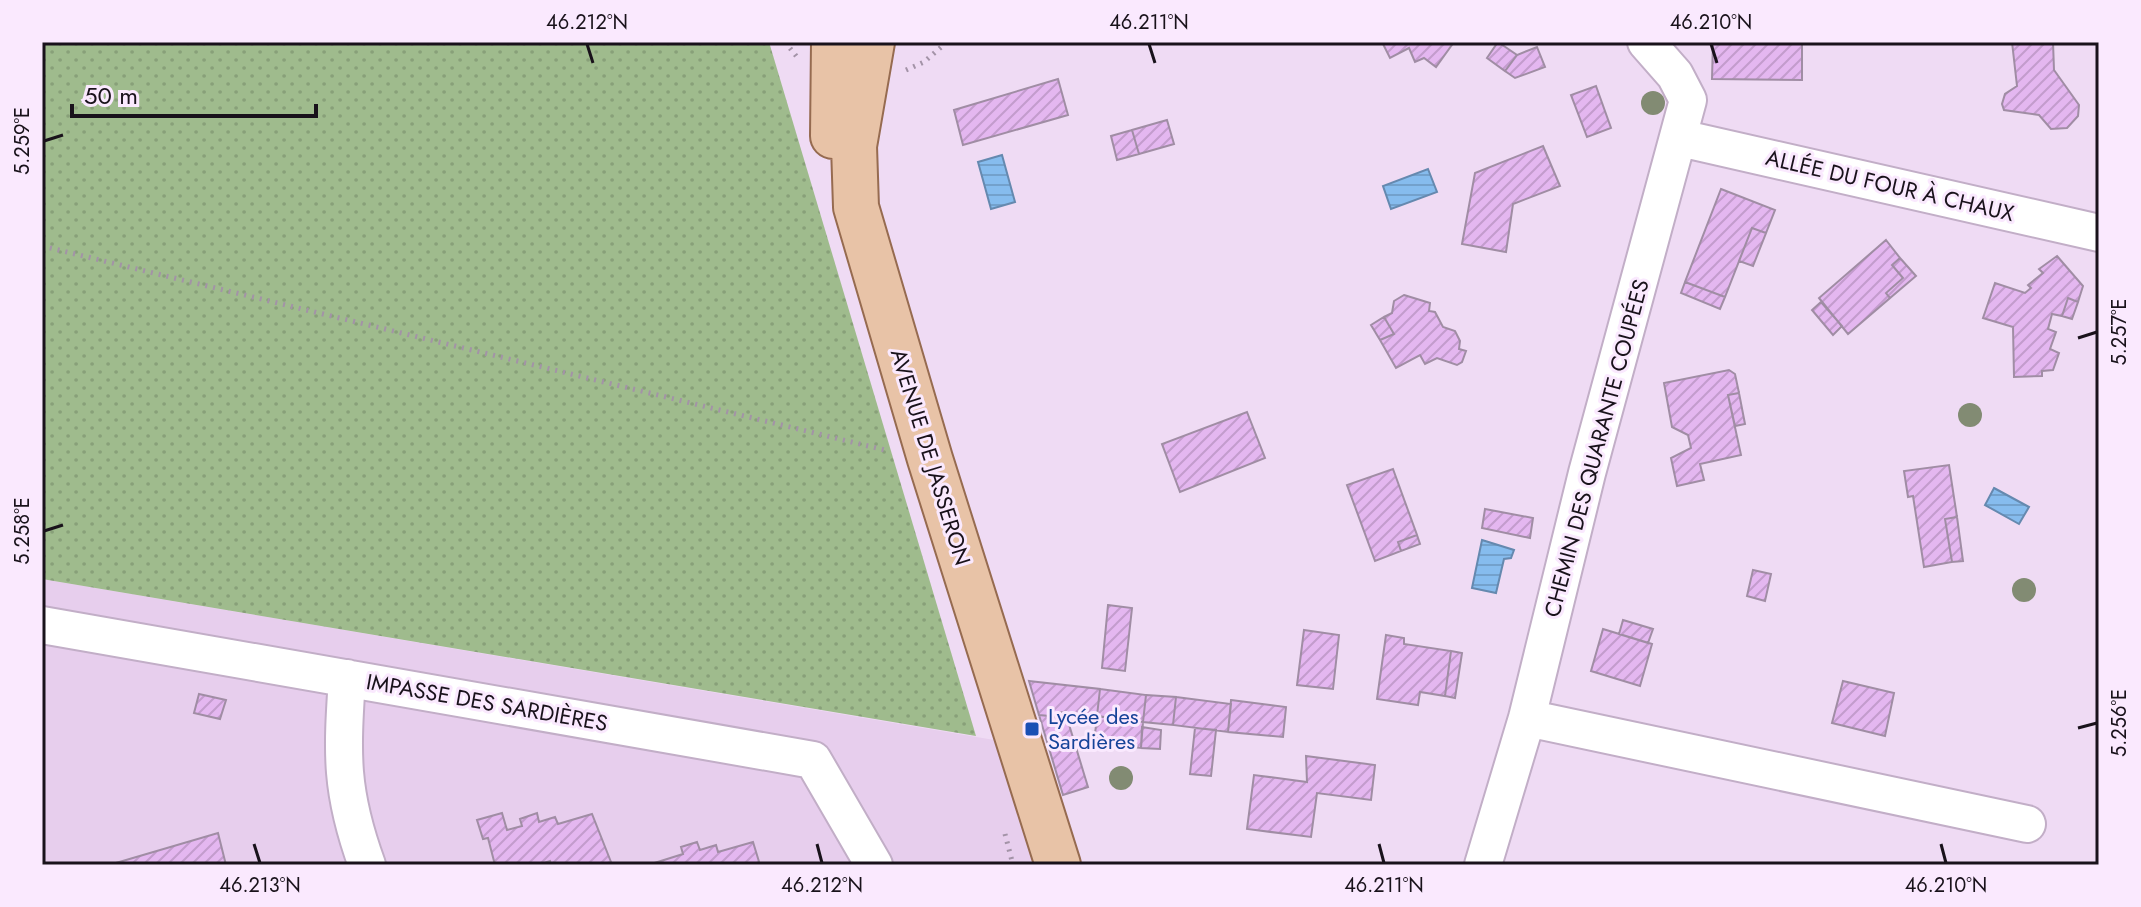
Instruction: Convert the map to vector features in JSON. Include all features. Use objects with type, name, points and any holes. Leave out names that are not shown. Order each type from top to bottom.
[{"type":"main road","name":"AVENUE DE JASSERON","points":[[834,42],[832,147],[840,211],[908,455],[1030,865]]},
{"type":"main road","name":"AVENUE DE JASSERON","points":[[872,42],[854,146],[856,207],[930,459],[1058,865]]},
{"type":"street","name":"CHEMIN DES QUARANTE COUPÉES","points":[[1483,865],[1527,718],[1587,473],[1688,100],[1675,75],[1646,42]]},
{"type":"street","name":"ALLÉE DU FOUR À CHAUX","points":[[1680,138],[2099,233]]},
{"type":"street","name":"IMPASSE DES SARDIÈRES","points":[[42,625],[813,760],[874,865]]},
{"type":"street","points":[[347,678],[342,756],[349,816],[367,865]]},
{"type":"street","points":[[1527,718],[2027,824]]},
{"type":"path","points":[[42,246],[908,455]]},
{"type":"shaded area","points":[[42,579],[1012,743],[1058,865],[42,865]]},
{"type":"green space","points":[[42,42],[769,42],[976,736],[42,579]]},
{"type":"water","points":[[1002,155],[1015,202],[991,209],[978,162]]},
{"type":"water","points":[[1428,169],[1437,192],[1391,209],[1383,186]]},
{"type":"water","points":[[1994,488],[2029,507],[2019,524],[1985,505]]},
{"type":"water","points":[[1482,540],[1514,550],[1511,558],[1504,559],[1496,593],[1472,588]]},
{"type":"building","points":[[1382,42],[1454,42],[1436,67],[1424,58],[1415,62],[1409,48],[1390,58]]},
{"type":"building","points":[[1498,42],[1517,55],[1505,71],[1487,58]]},
{"type":"building","points":[[1713,42],[1802,42],[1802,80],[1712,79]]},
{"type":"building","points":[[2012,42],[2053,42],[2054,70],[2079,105],[2078,116],[2067,128],[2051,129],[2039,115],[2004,110],[2005,94],[2017,86]]},
{"type":"building","points":[[1537,47],[1545,67],[1515,78],[1505,71],[1517,55]]},
{"type":"building","points":[[1058,79],[1068,115],[963,145],[954,110]]},
{"type":"building","points":[[1596,86],[1611,128],[1587,137],[1571,95]]},
{"type":"building","points":[[1167,120],[1174,144],[1139,154],[1132,130]]},
{"type":"building","points":[[1132,130],[1139,154],[1117,160],[1111,136]]},
{"type":"building","points":[[1543,146],[1560,186],[1513,204],[1506,252],[1462,244],[1475,173]]},
{"type":"building","points":[[1721,189],[1775,210],[1766,233],[1752,228],[1725,297],[1685,282]]},
{"type":"building","points":[[1752,228],[1766,233],[1753,266],[1739,261]]},
{"type":"building","points":[[1886,240],[1900,258],[1892,265],[1903,278],[1886,293],[1890,298],[1848,334],[1819,298]]},
{"type":"building","points":[[2057,256],[2083,286],[2078,302],[2068,298],[2062,316],[2052,314],[2048,329],[2056,332],[2050,349],[2059,353],[2053,370],[2042,371],[2042,376],[2014,377],[2013,327],[1983,318],[1995,283],[2025,293],[2031,288],[2028,285],[2043,273],[2039,269]]},
{"type":"building","points":[[1900,258],[1916,276],[1890,298],[1886,293],[1903,278],[1892,265]]},
{"type":"building","points":[[1685,282],[1725,297],[1720,309],[1681,293]]},
{"type":"building","points":[[1404,295],[1430,303],[1429,311],[1435,312],[1443,327],[1455,331],[1460,341],[1459,349],[1466,351],[1462,362],[1457,365],[1437,358],[1425,364],[1420,355],[1396,368],[1380,340],[1394,334],[1384,317],[1392,313],[1394,301]]},
{"type":"building","points":[[2068,298],[2078,302],[2072,319],[2062,316]]},
{"type":"building","points":[[1821,302],[1842,326],[1833,335],[1812,310]]},
{"type":"building","points":[[1384,317],[1394,334],[1380,340],[1371,325]]},
{"type":"building","points":[[1729,370],[1735,374],[1739,393],[1728,395],[1741,455],[1700,464],[1704,480],[1677,486],[1671,458],[1691,448],[1688,435],[1672,427],[1664,383]]},
{"type":"building","points":[[1739,393],[1745,424],[1735,426],[1728,395]]},
{"type":"building","points":[[1247,412],[1265,458],[1180,492],[1162,444]]},
{"type":"building","points":[[1949,465],[1957,517],[1945,519],[1952,562],[1924,567],[1913,496],[1908,497],[1904,471]]},
{"type":"building","points":[[1393,469],[1417,535],[1398,542],[1401,551],[1375,561],[1347,485]]},
{"type":"building","points":[[1485,509],[1533,518],[1530,538],[1482,528]]},
{"type":"building","points":[[1957,517],[1963,561],[1952,562],[1945,519]]},
{"type":"building","points":[[1417,535],[1420,544],[1401,551],[1398,542]]},
{"type":"building","points":[[1753,570],[1771,574],[1765,601],[1747,596]]},
{"type":"building","points":[[1108,605],[1132,608],[1125,671],[1102,668]]},
{"type":"building","points":[[1623,620],[1653,629],[1648,643],[1619,634]]},
{"type":"building","points":[[1603,629],[1652,644],[1640,686],[1591,671]]},
{"type":"building","points":[[1304,630],[1339,635],[1333,689],[1297,685]]},
{"type":"building","points":[[1386,635],[1404,638],[1404,644],[1451,651],[1445,696],[1420,692],[1418,705],[1377,699]]},
{"type":"building","points":[[1451,651],[1462,653],[1455,698],[1445,696]]},
{"type":"building","points":[[1029,681],[1100,689],[1097,716],[1060,712],[1060,717],[1039,715]]},
{"type":"building","points":[[1843,681],[1894,693],[1885,736],[1832,723]]},
{"type":"building","points":[[1100,689],[1146,695],[1143,722],[1097,716]]},
{"type":"building","points":[[199,694],[226,700],[220,719],[194,713]]},
{"type":"building","points":[[1146,695],[1176,697],[1173,725],[1143,722]]},
{"type":"building","points":[[1176,697],[1231,704],[1228,732],[1173,725]]},
{"type":"building","points":[[1231,700],[1286,707],[1283,737],[1228,732]]},
{"type":"building","points":[[1039,715],[1067,718],[1088,787],[1063,795]]},
{"type":"building","points":[[1097,716],[1143,722],[1141,748],[1094,743]]},
{"type":"building","points":[[1142,727],[1161,730],[1160,749],[1141,748]]},
{"type":"building","points":[[1195,728],[1216,730],[1211,776],[1190,774]]},
{"type":"building","points":[[1306,756],[1375,765],[1371,800],[1317,793],[1311,837],[1247,829],[1254,775],[1307,782]]},
{"type":"building","points":[[502,813],[507,830],[522,826],[520,819],[537,813],[539,822],[555,817],[558,824],[592,814],[611,862],[600,865],[551,865],[550,861],[538,865],[495,865],[488,838],[483,839],[477,820]]},
{"type":"building","points":[[218,833],[226,865],[109,865]]},
{"type":"building","points":[[697,842],[700,850],[716,845],[718,852],[753,842],[760,865],[648,865],[683,854],[681,847]]},
{"type":"place","name":"Lycée des Sardières","points":[[1032,729]]}]
